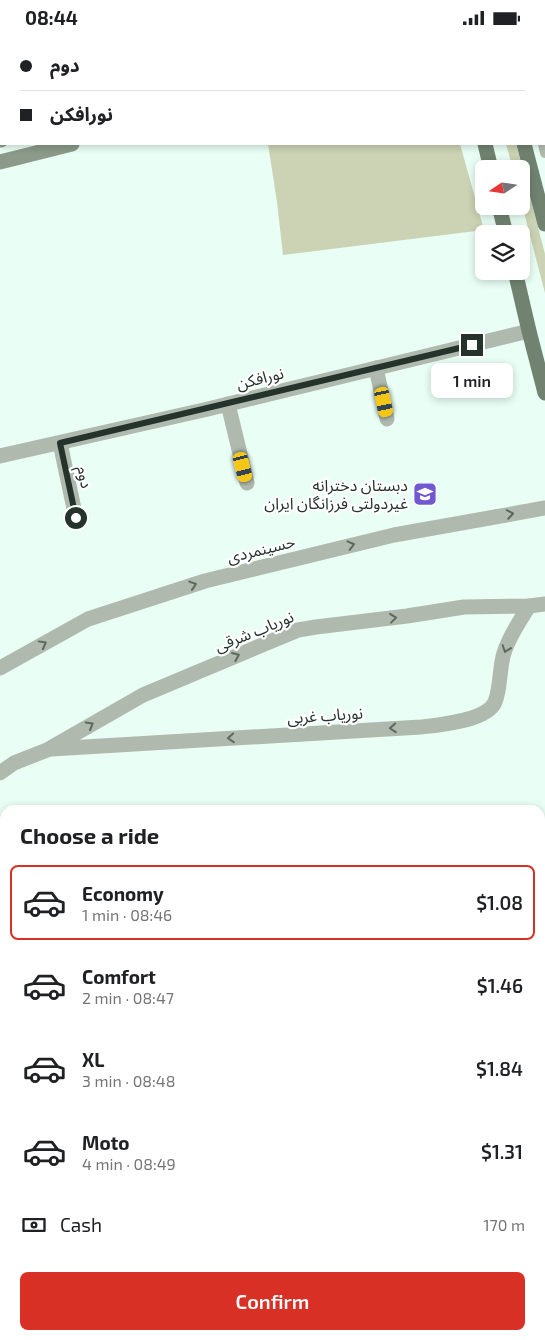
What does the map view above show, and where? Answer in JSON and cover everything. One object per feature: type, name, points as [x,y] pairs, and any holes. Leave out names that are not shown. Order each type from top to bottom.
[{"type":"main road","points":[[0,162],[68,145]]},
{"type":"main road","points":[[485,145],[489,160]]},
{"type":"main road","points":[[524,145],[545,224]]},
{"type":"main road","points":[[517,280],[528,331],[545,393]]},
{"type":"street","name":"نورافکن","points":[[0,456],[228,404],[528,331]]},
{"type":"street","points":[[376,368],[387,419]]},
{"type":"street","points":[[228,404],[247,483]]},
{"type":"street","name":"دوم","points":[[60,443],[76,518]]},
{"type":"street","name":"حسینمردی","points":[[0,668],[88,619],[205,581],[394,535],[545,508]]},
{"type":"street","name":"نوریاب شرقی","points":[[0,773],[14,763],[47,750],[143,695],[298,631],[464,607],[545,604]]},
{"type":"street","name":"نوریاب غربی","points":[[47,750],[421,727],[463,720],[490,710],[494,703],[503,654],[529,606]]},
{"type":"green space","points":[[268,145],[460,145],[475,198],[475,215],[480,215],[483,225],[475,225],[475,231],[283,255]]},
{"type":"green space","points":[[506,145],[516,145],[520,160],[510,160]]},
{"type":"green space","points":[[530,197],[545,254],[545,293],[530,236],[530,225],[527,225],[525,215],[530,215]]},
{"type":"place","name":"دبستان دخترانه غیردولتی فرزانگان ايران","points":[[425,494]]},
{"type":"route","points":[[76,518],[60,443],[472,345]]}]
